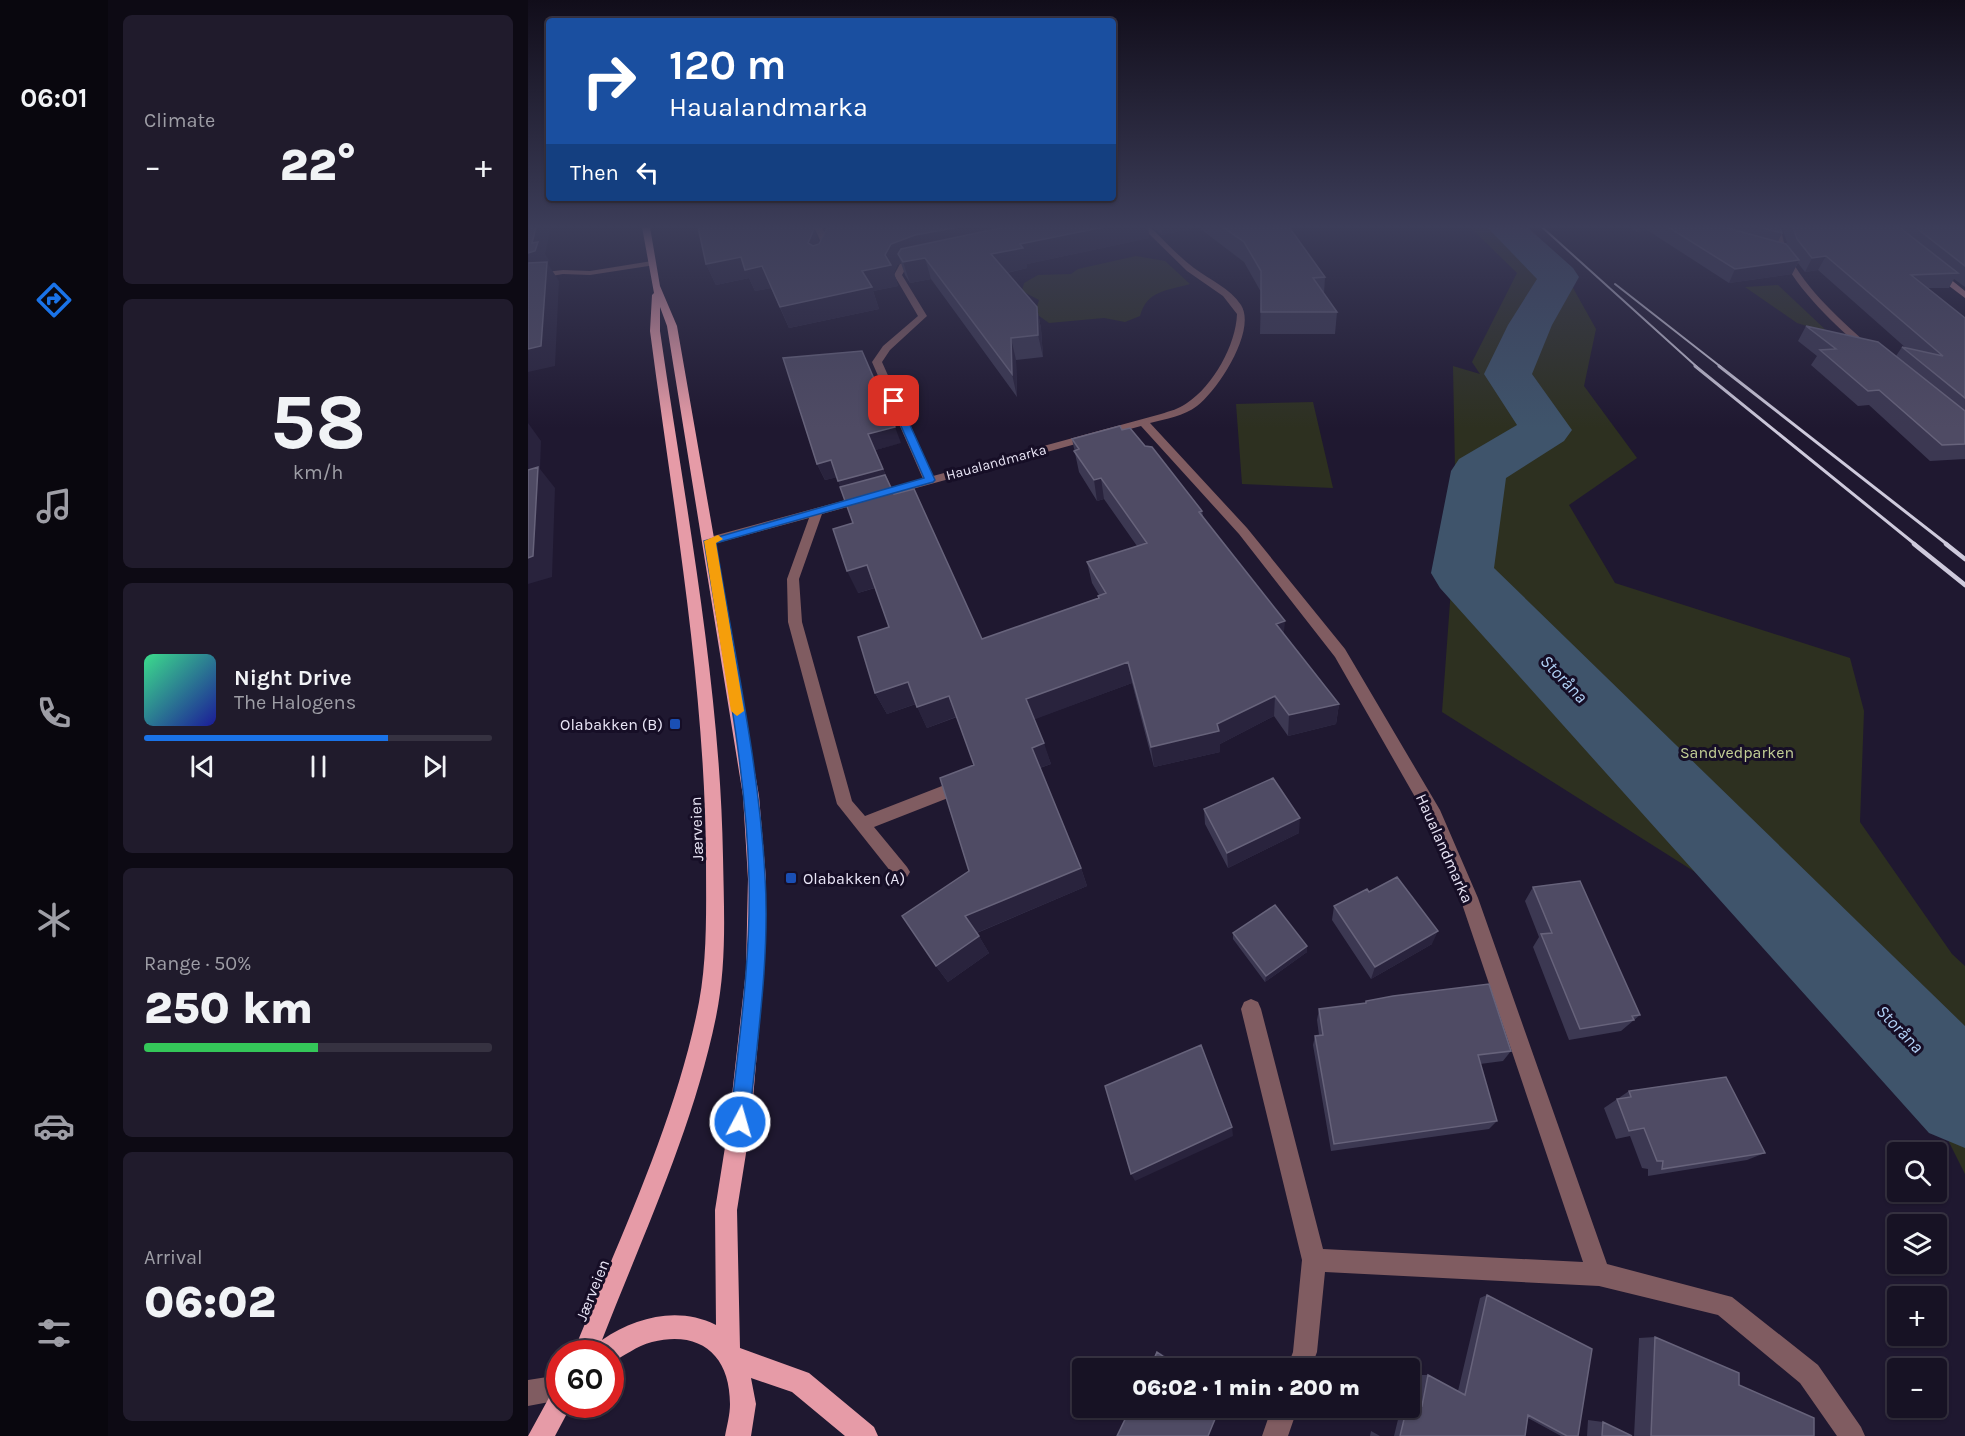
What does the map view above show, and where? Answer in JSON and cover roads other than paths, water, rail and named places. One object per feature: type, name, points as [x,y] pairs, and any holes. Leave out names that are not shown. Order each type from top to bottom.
[{"type":"main road","name":"Jærveien","points":[[590,1340],[677,1121],[706,1018],[716,956],[714,806],[701,665],[655,331],[656,294]]},
{"type":"main road","name":"Jærveien","points":[[659,294],[672,326],[710,541],[751,796],[757,879],[753,982],[740,1122],[726,1210],[730,1355],[743,1404],[738,1436]]},
{"type":"main road","points":[[624,1340],[662,1326],[700,1329],[730,1355],[800,1382],[865,1436]]},
{"type":"main road","points":[[541,1436],[551,1418]]},
{"type":"street","points":[[910,294],[923,316],[915,325],[893,339],[882,350],[876,362],[929,480]]},
{"type":"street","name":"Haualandmarka","points":[[710,541],[1178,411],[1198,401],[1224,366],[1238,333],[1241,315],[1232,300],[1224,294]]},
{"type":"street","points":[[1815,294],[1839,324],[1875,354]]},
{"type":"street","name":"Haualandmarka","points":[[1143,422],[1244,531],[1340,653],[1434,815],[1469,898],[1599,1274]]},
{"type":"street","points":[[817,512],[793,579],[795,622],[845,804],[901,872]]},
{"type":"street","points":[[863,824],[942,793]]},
{"type":"street","points":[[1251,1009],[1314,1260],[1303,1358]]},
{"type":"street","points":[[1314,1260],[1599,1274],[1724,1305],[1809,1374],[1852,1436]]},
{"type":"street","points":[[528,1392],[546,1389]]},
{"type":"street","points":[[1275,1436],[1281,1418]]},
{"type":"waterway","name":"Storåna","points":[[1549,294],[1530,325],[1508,374],[1546,430],[1479,471],[1462,573],[1965,1097]]},
{"type":"railway","points":[[1616,294],[1697,367]]},
{"type":"railway","points":[[1628,294],[1721,367]]},
{"type":"railway","points":[[1695,366],[1916,545]]},
{"type":"railway","points":[[1719,366],[1948,545]]},
{"type":"railway","points":[[1914,544],[1965,585]]},
{"type":"railway","points":[[1946,544],[1965,559]]},
{"type":"place","name":"Olabakken (B)","points":[[675,724]]},
{"type":"place","name":"Olabakken (A)","points":[[791,878]]},
{"type":"park label","name":"Sandvedparken","points":[[1737,752]]}]
